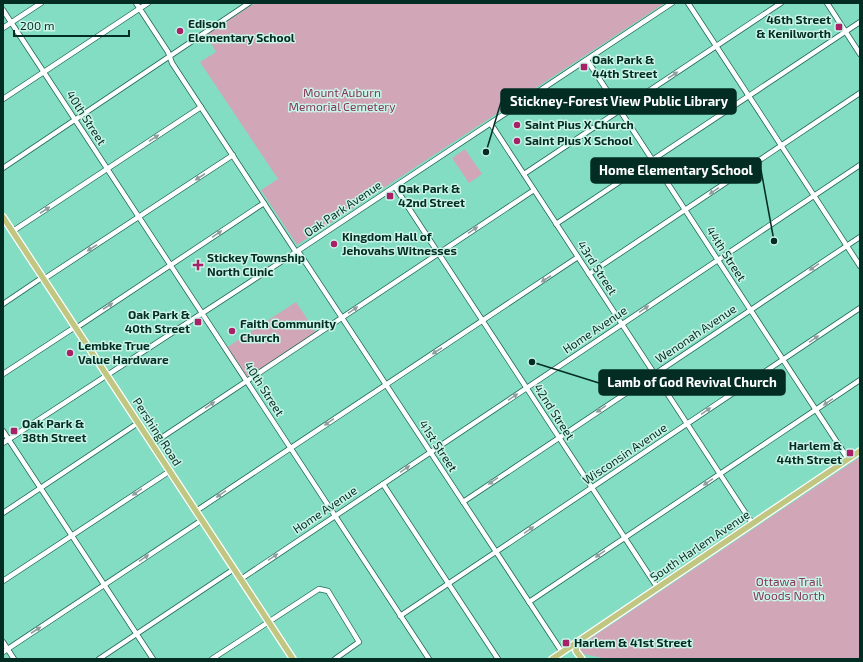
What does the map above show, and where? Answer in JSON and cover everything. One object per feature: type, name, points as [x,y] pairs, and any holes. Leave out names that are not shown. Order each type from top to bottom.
[{"type":"main road","name":"Pershing Road","points":[[3,217],[294,659]]},
{"type":"main road","name":"South Harlem Avenue","points":[[552,659],[860,451]]},
{"type":"main road","points":[[577,642],[576,651],[582,659]]},
{"type":"street","points":[[3,28],[41,3]]},
{"type":"street","name":"41st Street","points":[[136,3],[169,56],[172,64],[342,318],[562,652]]},
{"type":"street","points":[[3,99],[148,3]]},
{"type":"street","points":[[3,168],[249,3]]},
{"type":"street","name":"Oak Park Avenue","points":[[3,443],[297,252],[672,3]]},
{"type":"street","points":[[688,3],[860,266]]},
{"type":"street","points":[[524,174],[781,3]]},
{"type":"street","points":[[827,3],[860,54]]},
{"type":"street","name":"40th Street","points":[[3,10],[429,659]]},
{"type":"street","points":[[556,224],[860,22]]},
{"type":"street","name":"44th Street","points":[[587,60],[848,459]]},
{"type":"street","points":[[589,274],[860,93]]},
{"type":"street","points":[[13,231],[201,107]]},
{"type":"street","name":"43rd Street","points":[[491,124],[752,523]]},
{"type":"street","points":[[3,304],[233,156]]},
{"type":"street","name":"Home Avenue","points":[[241,579],[860,165]]},
{"type":"street","name":"42nd Street","points":[[394,187],[657,587]]},
{"type":"street","points":[[152,444],[534,190]]},
{"type":"street","points":[[3,374],[264,203]]},
{"type":"street","name":"Wenonah Avenue","points":[[463,502],[860,237]]},
{"type":"street","points":[[196,511],[578,258]]},
{"type":"street","name":"Wisconsin Avenue","points":[[400,616],[860,308]]},
{"type":"street","points":[[529,602],[860,380]]},
{"type":"street","points":[[3,513],[138,423]]},
{"type":"street","points":[[3,431],[153,659]]},
{"type":"street","points":[[3,581],[170,471]]},
{"type":"street","points":[[383,484],[498,659]]},
{"type":"street","points":[[5,650],[202,520]]},
{"type":"street","points":[[99,659],[234,569]]},
{"type":"street","points":[[212,659],[319,589],[324,589],[328,591],[359,642],[335,659]]},
{"type":"street","points":[[3,642],[5,650],[14,659]]},
{"type":"green space","name":"Mount Auburn Memorial Cemetery","points":[[255,3],[665,3],[297,245],[261,190],[278,179],[200,62],[216,52],[206,35]]},
{"type":"green space","points":[[465,149],[482,174],[469,183],[452,158]]},
{"type":"green space","points":[[296,302],[317,334],[247,379],[226,348]]},
{"type":"green space","name":"Ottawa Trail Woods North","points":[[860,457],[860,659],[608,659],[583,654],[579,651],[581,645]]},
{"type":"place","name":"46th Street & Kenilworth","points":[[839,27]]},
{"type":"place","name":"Edison Elementary School","points":[[180,31]]},
{"type":"place","name":"Oak Park & 44th Street","points":[[584,67]]},
{"type":"place","name":"Saint Pius X Church","points":[[517,125]]},
{"type":"place","name":"Saint Pius X School","points":[[517,141]]},
{"type":"place","name":"Stickney-Forest View Public Library","points":[[486,152]]},
{"type":"place","name":"Oak Park & 42nd Street","points":[[390,196]]},
{"type":"place","name":"Home Elementary School","points":[[774,241]]},
{"type":"place","name":"Kingdom Hall of Jehovahs Witnesses","points":[[334,244]]},
{"type":"place","name":"Stickey Township North Clinic","points":[[198,265]]},
{"type":"place","name":"Oak Park & 40th Street","points":[[198,322]]},
{"type":"place","name":"Faith Community Church","points":[[232,331]]},
{"type":"place","name":"Lembke True Value Hardware","points":[[70,353]]},
{"type":"place","name":"Lamb of God Revival Church","points":[[532,362]]},
{"type":"place","name":"Oak Park & 38th Street","points":[[14,431]]},
{"type":"place","name":"Harlem & 44th Street","points":[[850,453]]},
{"type":"place","name":"Harlem & 41st Street","points":[[566,643]]}]
